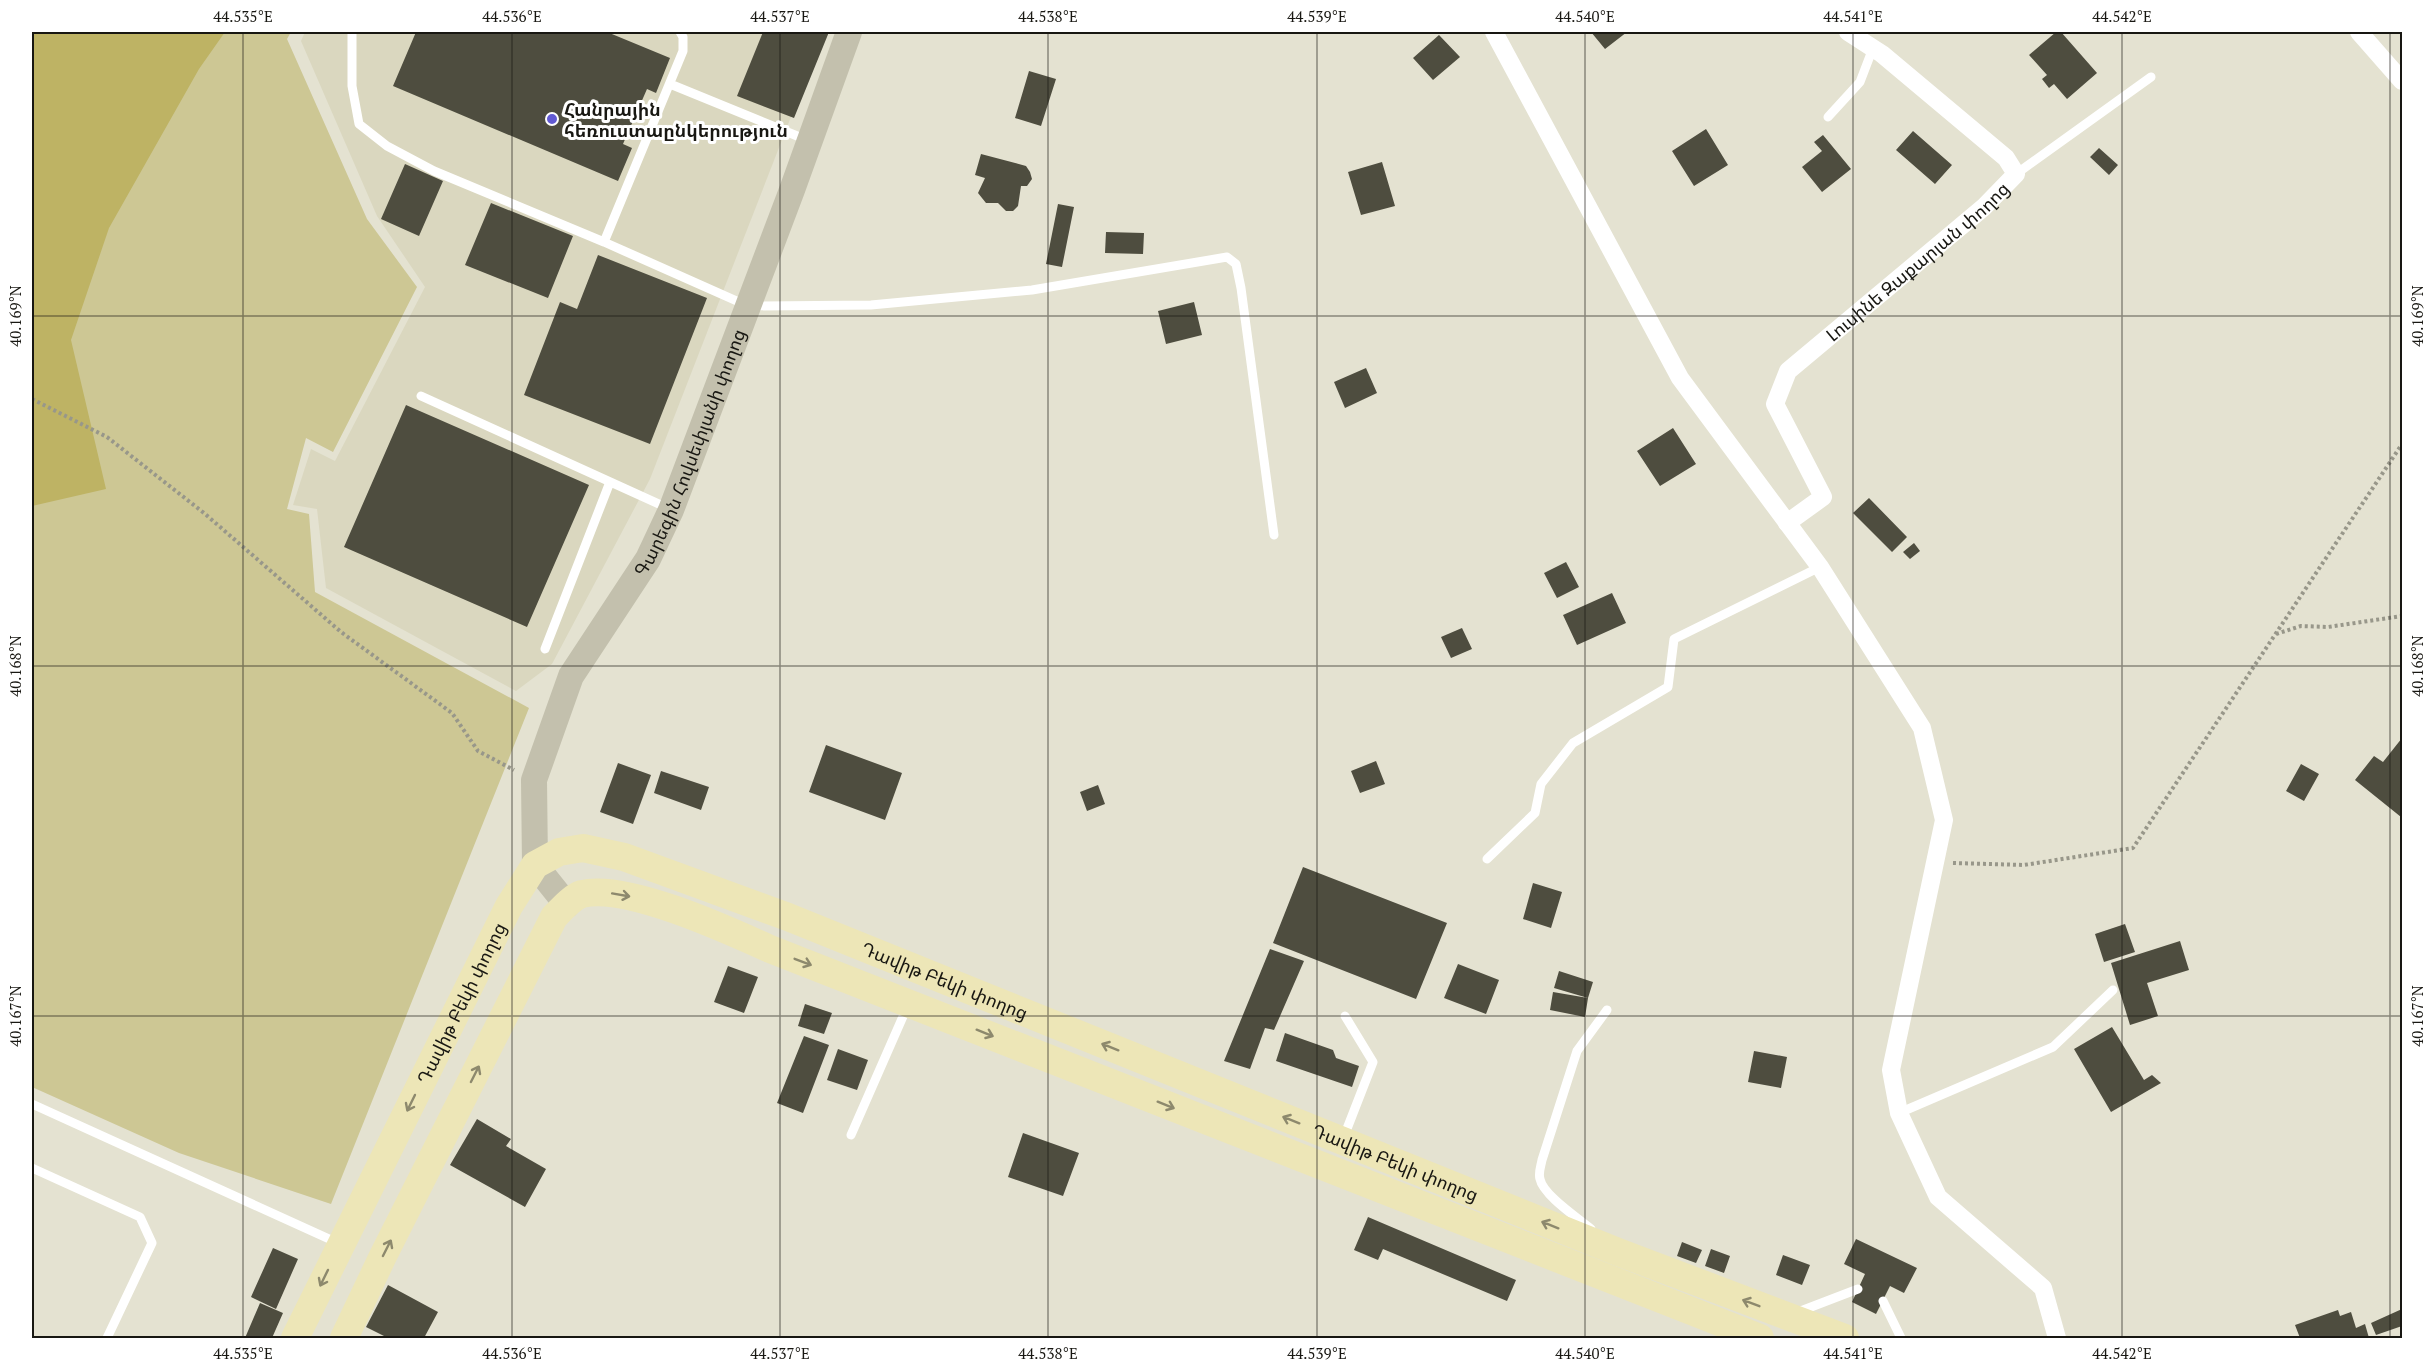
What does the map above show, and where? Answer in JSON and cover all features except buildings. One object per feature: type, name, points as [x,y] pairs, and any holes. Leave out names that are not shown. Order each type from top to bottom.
[{"type":"main road","name":"Գարեգին Հովսեփյանի փողոց","points":[[535,866],[534,780],[571,676],[648,559],[671,510],[849,32]]},
{"type":"main road","name":"Դավիթ Բեկի փողոց","points":[[295,1338],[509,906],[535,866],[559,852],[583,848],[624,857],[788,917],[1618,1252],[1845,1338]]},
{"type":"main road","points":[[535,866],[567,905]]},
{"type":"main road","name":"Դավիթ Բեկի փողոց","points":[[344,1338],[554,917],[579,894],[599,892],[631,897],[707,921],[770,950],[1760,1338]]},
{"type":"main road","points":[[1330,1171],[1342,1141]]},
{"type":"street","points":[[1494,32],[1680,378],[1820,567],[1922,728],[1944,820],[1890,1071],[1899,1113],[1938,1197],[2043,1288],[2057,1338]]},
{"type":"street","name":"Լուսինե Զաքարյան փողոց","points":[[1787,523],[1823,497],[1775,404],[1788,371],[1984,207],[2016,174],[2006,159],[1873,48],[1848,32]]},
{"type":"street","points":[[2359,32],[2403,81]]},
{"type":"lane","points":[[352,32],[352,86],[359,124],[387,146],[434,171],[604,242],[748,306],[871,305],[1032,290],[1227,257],[1236,264],[1239,280],[1274,535]]},
{"type":"lane","points":[[604,242],[683,51],[683,37],[680,32]]},
{"type":"lane","points":[[1828,117],[1860,82],[1873,48]]},
{"type":"lane","points":[[2016,174],[2151,77]]},
{"type":"lane","points":[[670,84],[810,141]]},
{"type":"lane","points":[[422,396],[671,510]]},
{"type":"lane","points":[[545,649],[610,482]]},
{"type":"lane","points":[[1487,859],[1535,813],[1541,784],[1573,743],[1668,687],[1674,639],[1820,567]]},
{"type":"lane","points":[[1899,1113],[2053,1047],[2113,990]]},
{"type":"lane","points":[[851,1135],[909,1003]]},
{"type":"lane","points":[[1607,1010],[1577,1051],[1539,1176],[1542,1186],[1551,1195],[1618,1252]]},
{"type":"lane","points":[[1342,1141],[1373,1062],[1346,1016]]},
{"type":"lane","points":[[32,1104],[341,1244]]},
{"type":"lane","points":[[32,1168],[140,1217],[152,1243],[107,1338]]},
{"type":"lane","points":[[1786,1317],[1858,1289]]},
{"type":"lane","points":[[1883,1301],[1901,1338]]},
{"type":"path","points":[[32,399],[107,437],[204,513],[341,632],[452,713],[478,751],[534,780]]},
{"type":"path","points":[[1935,863],[2024,865],[2133,848],[2403,444]]},
{"type":"path","points":[[2275,635],[2301,626],[2328,627],[2403,616]]},
{"type":"shaded area","points":[[32,32],[291,32],[287,39],[367,219],[417,287],[333,452],[306,438],[287,509],[309,514],[315,592],[529,708],[331,1204],[179,1153],[32,1087]]},
{"type":"shaded area","points":[[32,32],[225,32],[199,69],[109,228],[71,340],[106,489],[32,506]]},
{"type":"shaded area","points":[[305,32],[824,32],[650,479],[552,664],[516,691],[326,588],[317,509],[293,505],[311,449],[335,461],[425,287],[377,216],[301,41]]},
{"type":"place","name":"Հանրային հեռուստաընկերություն","points":[[552,119]]}]
